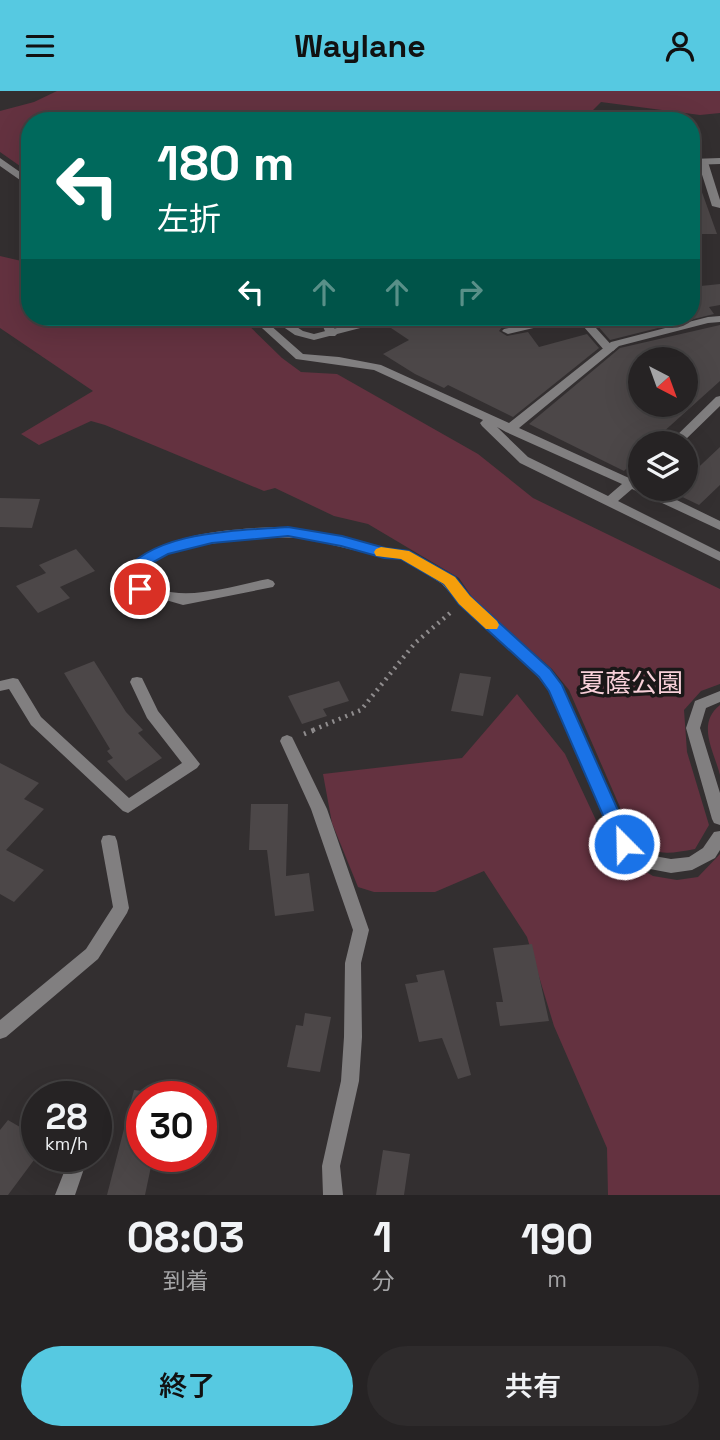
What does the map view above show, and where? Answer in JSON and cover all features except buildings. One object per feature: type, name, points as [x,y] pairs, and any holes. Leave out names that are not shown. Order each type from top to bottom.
[{"type":"street","points":[[0,161],[21,177]]},
{"type":"street","points":[[717,206],[703,162],[720,161]]},
{"type":"street","points":[[700,322],[720,319]]},
{"type":"street","points":[[264,326],[300,357],[377,367],[628,480]]},
{"type":"street","points":[[288,326],[299,333],[314,337],[359,326]]},
{"type":"street","points":[[328,326],[331,334]]},
{"type":"street","points":[[508,331],[530,326]]},
{"type":"street","points":[[588,326],[609,349]]},
{"type":"street","points":[[510,429],[615,344],[685,326]]},
{"type":"street","points":[[688,431],[720,400]]},
{"type":"street","points":[[479,415],[524,460],[720,557]]},
{"type":"street","points":[[609,502],[628,490]]},
{"type":"street","points":[[671,501],[720,526]]},
{"type":"street","points":[[268,584],[183,600],[140,589],[127,577],[140,562],[163,550],[236,535],[288,531],[330,538],[384,553],[404,554],[450,580],[464,600],[545,673],[556,689],[624,844],[650,862],[671,866],[692,863],[709,853],[720,837]]},
{"type":"street","points":[[0,686],[13,683],[36,721],[128,807],[192,764],[152,714],[137,682]]},
{"type":"street","points":[[720,696],[700,705],[693,728],[720,819]]},
{"type":"street","points":[[287,741],[319,809],[360,930],[353,963],[350,1081],[331,1165],[333,1195]]},
{"type":"street","points":[[0,1031],[92,954],[121,908],[109,841]]},
{"type":"street","points":[[65,1195],[73,1172]]},
{"type":"path","points":[[287,741],[361,710],[415,643],[464,600]]},
{"type":"green space","points":[[57,91],[720,91],[720,113],[700,115],[700,112],[677,112],[601,102],[591,112],[21,112],[21,167],[0,152],[0,111],[34,102]]},
{"type":"green space","points":[[0,256],[21,261],[21,326],[249,326],[282,358],[301,372],[337,374],[478,454],[533,498],[720,589],[720,684],[701,691],[684,710],[687,752],[709,825],[695,849],[655,851],[633,837],[569,690],[552,669],[476,603],[459,578],[368,524],[334,516],[275,488],[264,491],[105,425],[91,421],[39,445],[21,434],[93,391],[0,328]]},
{"type":"green space","points":[[517,694],[565,754],[602,833],[615,853],[653,876],[677,880],[698,877],[720,854],[720,1195],[608,1195],[607,1148],[554,1026],[527,937],[484,871],[435,892],[374,892],[358,887],[332,823],[323,774],[462,758]]},
{"type":"green space","name":"夏蔭公園","points":[[720,705],[720,775],[708,729],[713,712]]},
{"type":"slow traffic","points":[[381,552],[404,554],[450,580],[464,600],[491,625]]},
{"type":"route","points":[[140,589],[127,577],[140,562],[163,550],[212,538],[288,531],[317,535],[384,553],[404,554],[450,580],[464,600],[545,673],[556,689],[624,844]]}]
